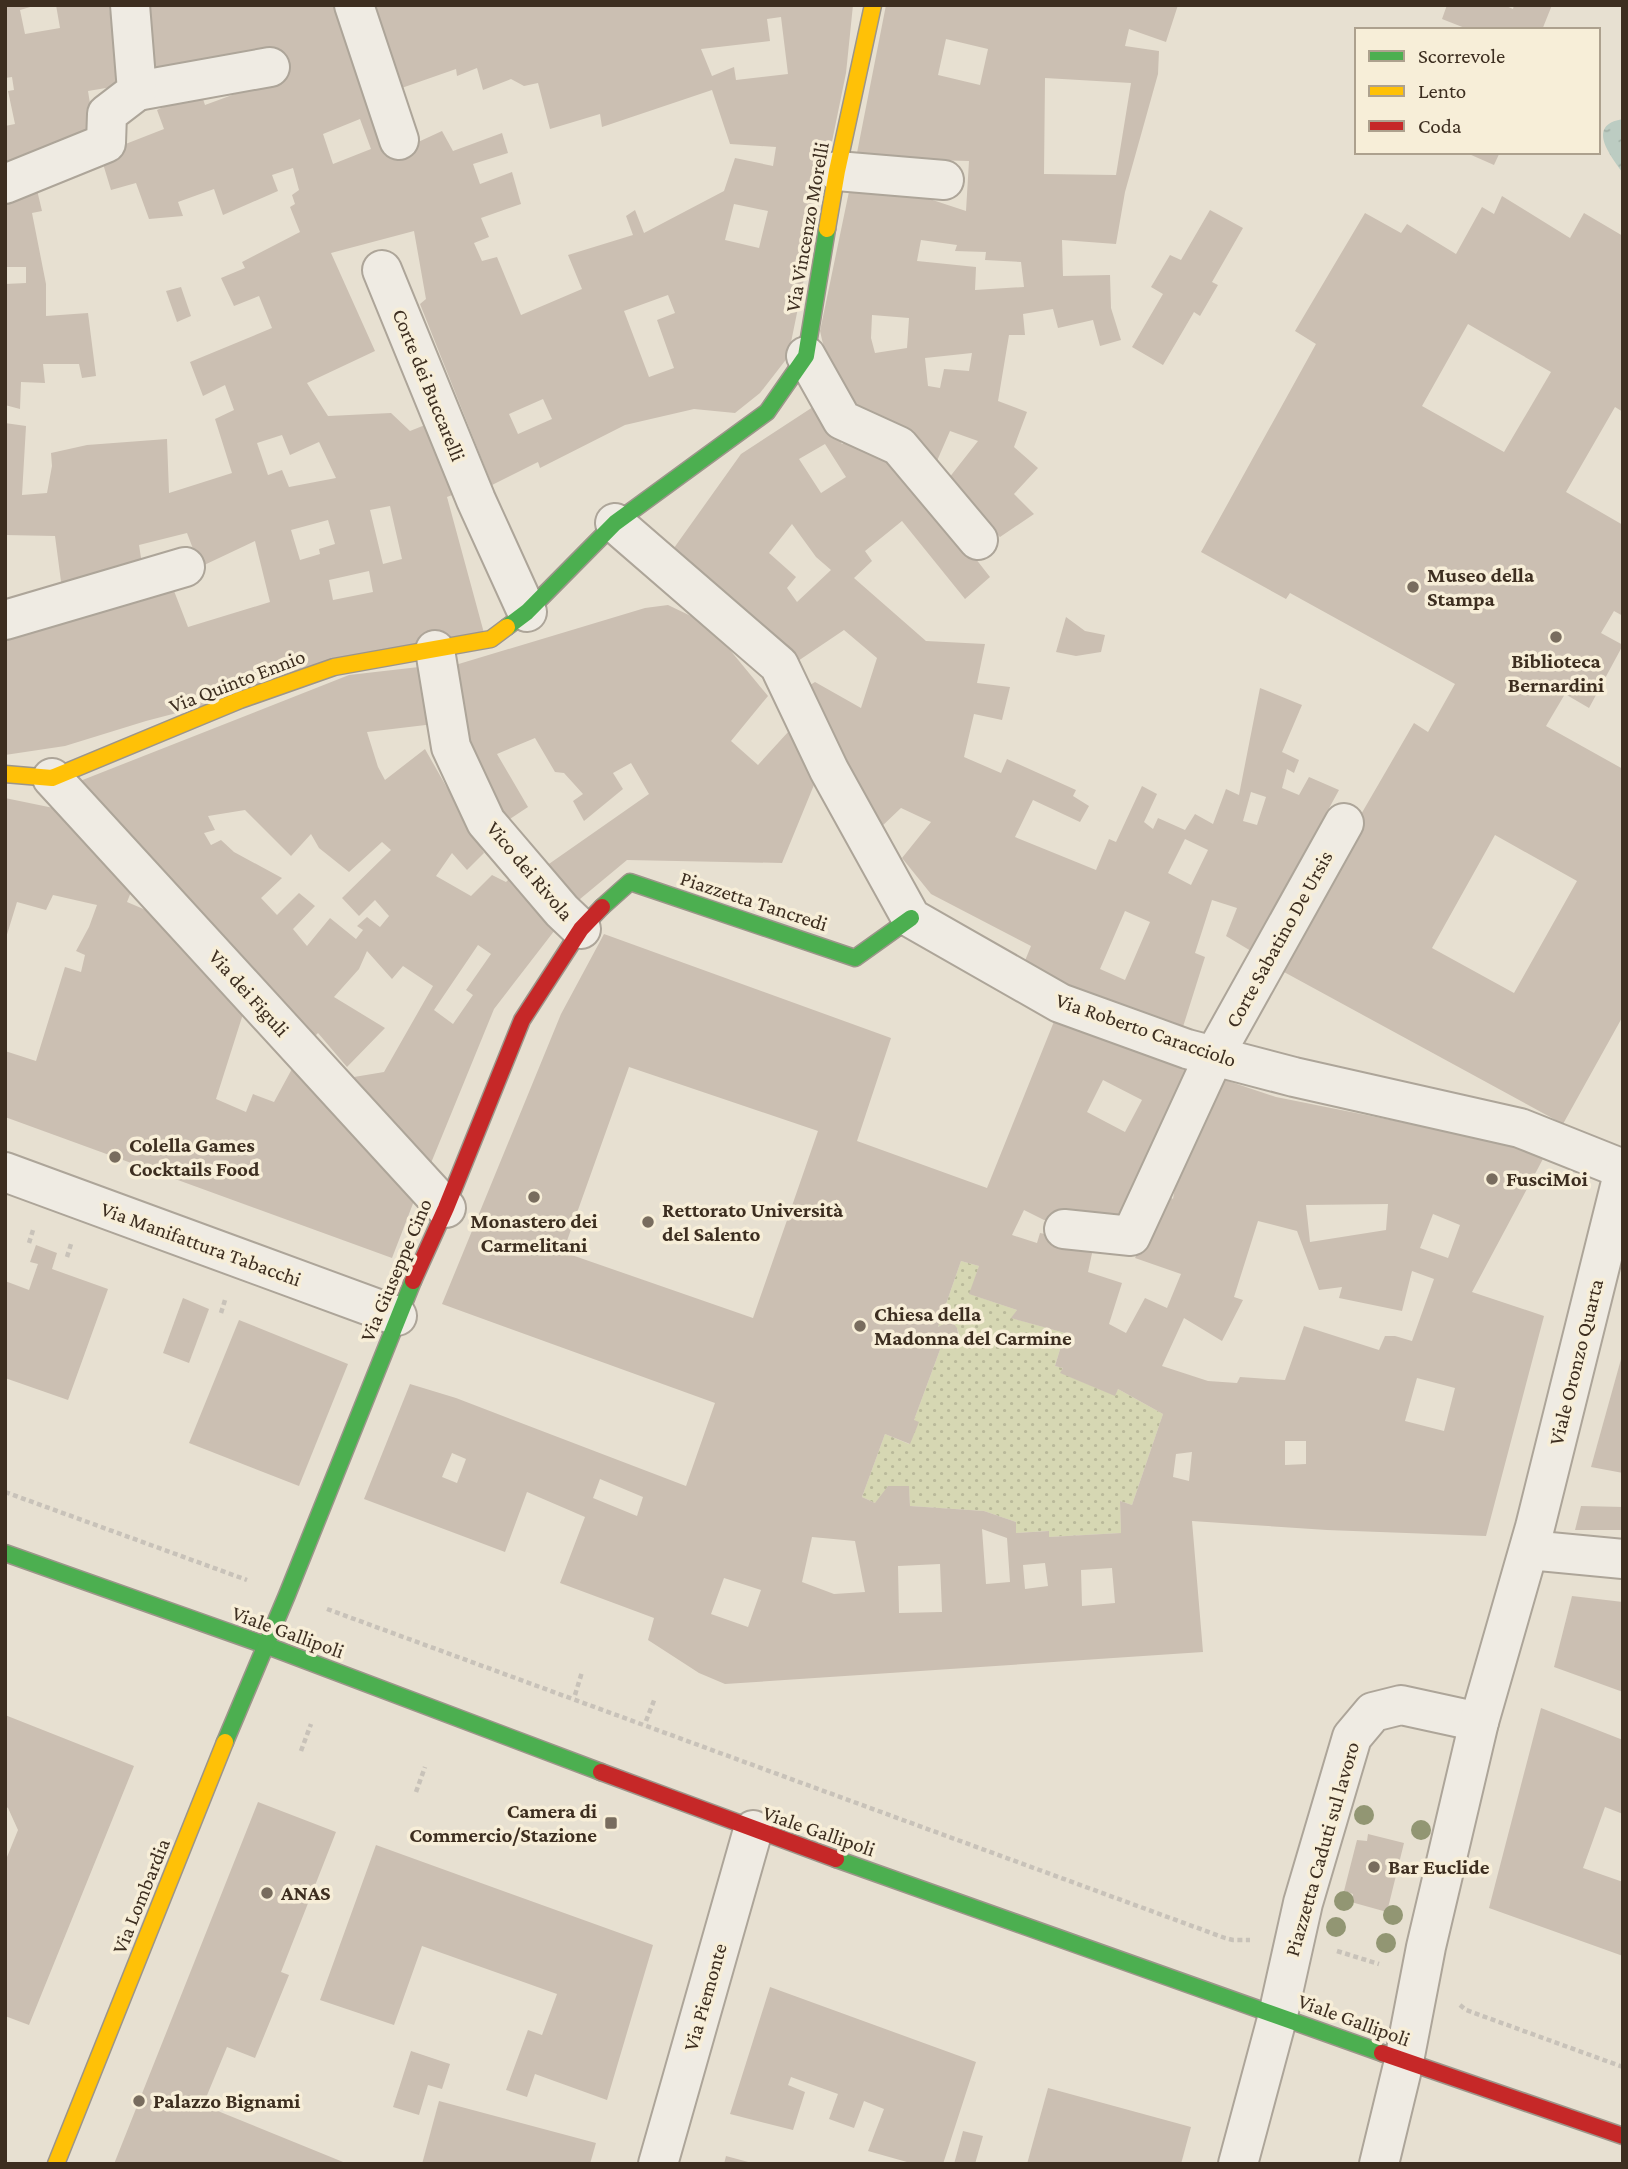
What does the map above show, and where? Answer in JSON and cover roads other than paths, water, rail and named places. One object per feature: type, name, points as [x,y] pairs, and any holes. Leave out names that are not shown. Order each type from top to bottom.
[{"type":"street","points":[[130,5],[137,91]]},
{"type":"street","points":[[354,5],[399,140]]},
{"type":"street","name":"Via Vincenzo Morelli","points":[[491,639],[527,612],[615,523],[767,412],[806,356],[836,171],[873,5]]},
{"type":"street","points":[[5,184],[106,143],[107,114],[137,91],[270,67]]},
{"type":"street","points":[[836,171],[944,180]]},
{"type":"street","name":"Corte dei Buccarelli","points":[[382,270],[476,500],[527,612]]},
{"type":"street","points":[[806,356],[842,420],[899,446],[978,540]]},
{"type":"street","points":[[615,523],[779,665],[829,770],[911,918]]},
{"type":"street","points":[[5,620],[185,567]]},
{"type":"street","name":"Via Quinto Ennio","points":[[5,774],[52,778],[240,700],[334,667],[491,639]]},
{"type":"street","name":"Vico dei Rivola","points":[[435,650],[451,747],[486,822],[562,911],[584,926]]},
{"type":"street","name":"Via dei Figuli","points":[[52,778],[446,1208]]},
{"type":"street","name":"Corte Sabatino De Ursis","points":[[1064,1229],[1131,1236],[1214,1056],[1344,823]]},
{"type":"street","name":"Piazzetta Tancredi","points":[[584,926],[630,882],[855,958],[911,918]]},
{"type":"street","name":"Via Roberto Caracciolo","points":[[911,918],[1060,1003],[1187,1049],[1294,1077],[1520,1128],[1623,1172]]},
{"type":"street","name":"Via Giuseppe Cino","points":[[265,1645],[397,1316],[446,1208],[522,1020],[584,926]]},
{"type":"street","name":"Via Manifattura Tabacchi","points":[[5,1172],[397,1316]]},
{"type":"street","name":"Viale Oronzo Quarta","points":[[1529,1550],[1623,1172]]},
{"type":"street","points":[[1378,2164],[1404,2061],[1420,1976],[1479,1722],[1529,1550],[1623,1559]]},
{"type":"street","name":"Viale Gallipoli","points":[[5,1553],[265,1645],[753,1830],[1623,2136]]},
{"type":"street","name":"Via Lombardia","points":[[56,2164],[265,1645]]},
{"type":"street","name":"Piazzetta Caduti sul lavoro","points":[[1278,2015],[1294,1938],[1352,1737],[1373,1713],[1401,1705],[1479,1722]]},
{"type":"street","name":"Via Piemonte","points":[[658,2164],[753,1830]]},
{"type":"street","points":[[1238,2164],[1278,2015]]},
{"type":"water","points":[[1623,119],[1623,173],[1608,150],[1603,134],[1612,122]]},
{"type":"place","name":"Museo della Stampa","points":[[1413,587]]},
{"type":"place","name":"Biblioteca Bernardini","points":[[1556,637]]},
{"type":"place","name":"Colella Games Cocktails Food","points":[[115,1157]]},
{"type":"place","name":"FusciMoi","points":[[1492,1179]]},
{"type":"place","name":"Monastero dei Carmelitani","points":[[534,1197]]},
{"type":"place","name":"Rettorato Università del Salento","points":[[648,1222]]},
{"type":"place","name":"Chiesa della Madonna del Carmine","points":[[860,1326]]},
{"type":"place","name":"Camera di Commercio/Stazione","points":[[611,1823]]},
{"type":"place","name":"Bar Euclide","points":[[1374,1867]]},
{"type":"place","name":"ANAS","points":[[267,1893]]},
{"type":"place","name":"Palazzo Bignami","points":[[139,2101]]}]
